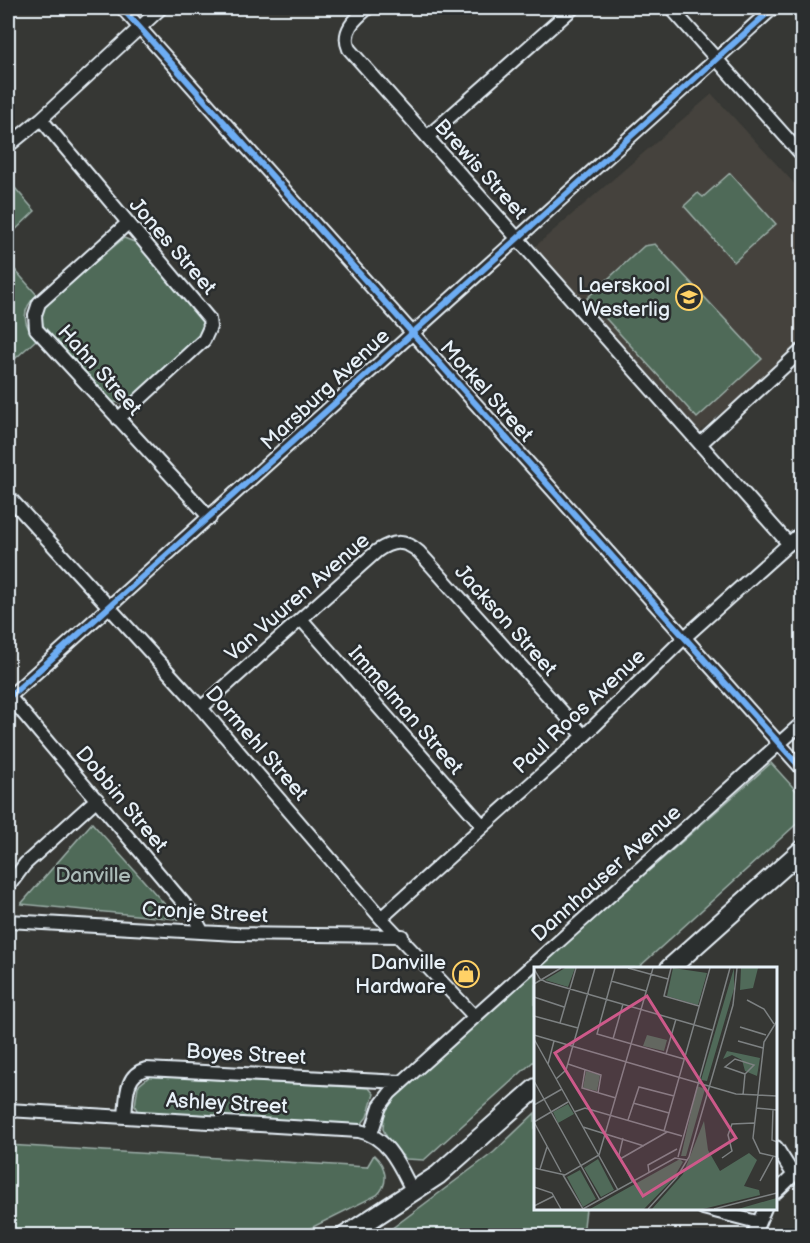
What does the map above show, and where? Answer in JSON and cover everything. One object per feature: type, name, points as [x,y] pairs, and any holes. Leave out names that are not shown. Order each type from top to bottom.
[{"type":"main road","points":[[672,967],[802,850]]},
{"type":"main road","points":[[345,1236],[438,1175],[534,1090]]},
{"type":"street","name":"Morkel Street","points":[[122,8],[802,769]]},
{"type":"street","points":[[8,146],[161,8]]},
{"type":"street","name":"Brewis Street","points":[[368,8],[356,19],[348,31],[346,42],[349,49],[789,544]]},
{"type":"street","points":[[427,137],[573,8]]},
{"type":"street","points":[[670,8],[802,155]]},
{"type":"street","name":"Marsburg Avenue","points":[[8,697],[210,518],[412,331],[518,239],[773,8]]},
{"type":"street","name":"Jones Street","points":[[40,119],[204,312],[210,327],[204,340],[118,419]]},
{"type":"street","name":"Hahn Street","points":[[128,223],[39,303],[34,315],[36,329],[210,518]]},
{"type":"street","points":[[700,444],[802,350]]},
{"type":"street","name":"Dormehl Street","points":[[8,496],[201,708],[381,918],[402,936],[475,1017]]},
{"type":"street","name":"Paul Roos Avenue","points":[[381,918],[584,736],[685,637],[802,532]]},
{"type":"street","name":"Van Vuuren Avenue","points":[[201,708],[377,551],[393,542]]},
{"type":"street","name":"Jackson Street","points":[[393,542],[407,543],[419,552],[584,736]]},
{"type":"street","name":"Immelman Street","points":[[301,619],[483,826]]},
{"type":"street","name":"Dobbin Street","points":[[8,697],[192,913],[202,931]]},
{"type":"street","name":"Dannhauser Avenue","points":[[371,1134],[380,1106],[402,1082],[802,723]]},
{"type":"street","points":[[8,886],[25,864],[97,799]]},
{"type":"street","name":"Cronje Street","points":[[8,921],[202,931],[402,936]]},
{"type":"street","name":"Boyes Street","points":[[125,1117],[129,1082],[139,1071],[146,1069],[402,1082]]},
{"type":"street","name":"Ashley Street","points":[[8,1110],[345,1129],[371,1134]]},
{"type":"street","points":[[371,1134],[392,1154],[413,1192]]},
{"type":"street","points":[[777,1148],[798,1170],[777,1191]]},
{"type":"street","points":[[707,1210],[757,1222]]},
{"type":"street","points":[[753,1236],[757,1222],[764,1210]]},
{"type":"shaded area","name":"Laerskool Westerlig","points":[[712,94],[802,192],[802,344],[699,432],[532,249]]},
{"type":"green space","points":[[730,173],[776,224],[734,262],[684,206],[698,193],[703,197]]},
{"type":"green space","points":[[8,180],[35,211],[8,237]]},
{"type":"green space","points":[[124,238],[137,243],[200,314],[203,325],[198,337],[130,399],[120,403],[110,401],[44,328],[40,314],[49,301]]},
{"type":"green space","points":[[655,244],[762,359],[697,418],[587,298],[644,246]]},
{"type":"green space","points":[[8,262],[37,295],[28,306],[25,317],[28,328],[36,340],[8,365]]},
{"type":"green space","points":[[771,763],[802,797],[802,819],[639,967],[540,967]]},
{"type":"green space","name":"Danville","points":[[92,823],[178,919],[21,904]]},
{"type":"green space","points":[[534,973],[534,1061],[424,1160],[406,1159],[390,1144],[383,1129],[384,1116],[393,1098]]},
{"type":"green space","points":[[150,1076],[369,1088],[374,1094],[367,1117],[360,1126],[138,1112],[135,1106],[138,1086]]},
{"type":"green space","points":[[534,1114],[534,1210],[586,1210],[583,1235],[383,1235],[494,1152]]},
{"type":"green space","points":[[8,1145],[367,1167],[374,1155],[384,1169],[385,1180],[377,1195],[297,1235],[8,1235]]},
{"type":"cycle path","points":[[122,8],[802,769]]},
{"type":"cycle path","points":[[8,698],[773,8]]},
{"type":"place","name":"Laerskool Westerlig","points":[[689,297]]},
{"type":"place","name":"Danville Hardware","points":[[466,974]]}]
